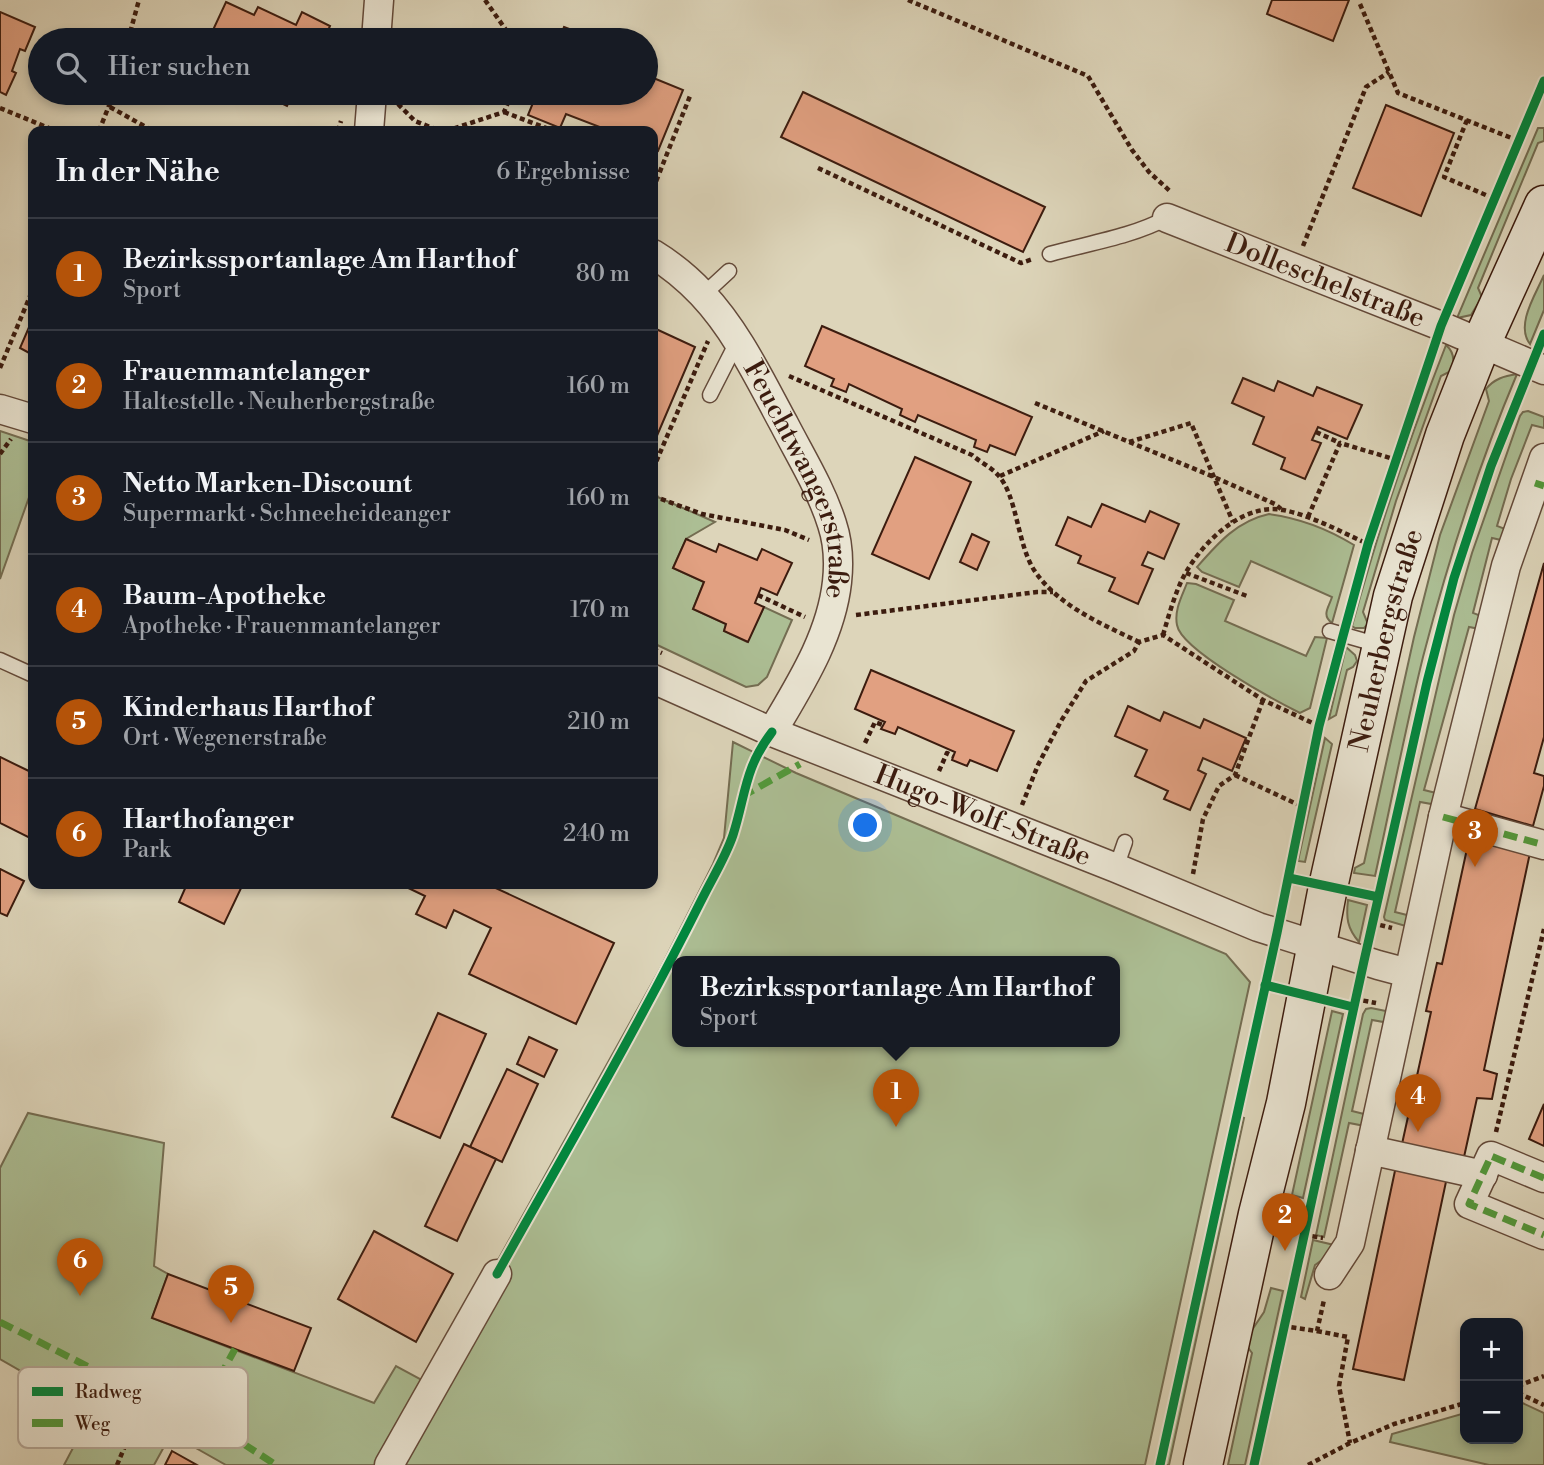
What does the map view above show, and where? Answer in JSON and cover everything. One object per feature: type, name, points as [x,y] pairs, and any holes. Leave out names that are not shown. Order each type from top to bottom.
[{"type":"main road","name":"Neuherbergstraße","points":[[1203,1465],[1258,1214],[1286,1103],[1380,645],[1410,536],[1445,435],[1481,344],[1544,205]]},
{"type":"street","points":[[377,28],[379,0]]},
{"type":"street","points":[[370,126],[371,105]]},
{"type":"street","name":"Dolleschelstraße","points":[[1167,218],[1481,344]]},
{"type":"street","name":"Feuchtwangerstraße","points":[[658,257],[703,295],[732,352],[816,485],[833,527],[837,581],[811,619],[792,698],[772,732]]},
{"type":"street","points":[[1481,344],[1544,370]]},
{"type":"street","points":[[0,409],[28,417]]},
{"type":"street","points":[[1329,1275],[1350,1243],[1443,817],[1506,566],[1541,476]]},
{"type":"street","name":"Hugo-Wolf-Straße","points":[[658,666],[772,732],[1121,855],[1258,927],[1317,945]]},
{"type":"street","points":[[1443,817],[1544,845]]},
{"type":"street","points":[[1317,945],[1408,973]]},
{"type":"street","points":[[1370,1150],[1487,1166],[1544,1178]]},
{"type":"street","points":[[1487,1166],[1469,1204],[1544,1235]]},
{"type":"street","points":[[389,1465],[497,1274]]},
{"type":"lane","points":[[1050,254],[1111,237],[1127,236],[1167,218]]},
{"type":"lane","points":[[703,295],[729,271]]},
{"type":"lane","points":[[710,396],[732,352]]},
{"type":"lane","points":[[1330,631],[1380,645]]},
{"type":"lane","points":[[0,660],[28,673]]},
{"type":"path","points":[[131,28],[139,0]]},
{"type":"path","points":[[485,0],[505,28]]},
{"type":"path","points":[[908,0],[1088,76],[1132,150],[1149,172],[1178,198],[1167,218]]},
{"type":"path","points":[[1360,4],[1398,93],[1518,141]]},
{"type":"path","points":[[1294,269],[1366,87],[1389,72]]},
{"type":"path","points":[[659,174],[690,96]]},
{"type":"path","points":[[399,105],[415,121],[427,126]]},
{"type":"path","points":[[504,112],[507,105]]},
{"type":"path","points":[[102,126],[110,107],[144,126]]},
{"type":"path","points":[[0,108],[45,126]]},
{"type":"path","points":[[461,126],[504,112],[541,126]]},
{"type":"path","points":[[1467,120],[1444,177],[1495,199]]},
{"type":"path","points":[[818,168],[1021,263],[1050,254]]},
{"type":"path","points":[[0,368],[28,301]]},
{"type":"path","points":[[658,457],[709,338],[713,336],[732,352]]},
{"type":"path","points":[[791,387],[786,375],[972,456],[1000,476],[1010,498],[1022,546],[1035,570],[1054,592],[1089,618],[1139,642],[1163,635],[1263,700],[1320,726]]},
{"type":"path","points":[[1035,403],[1214,477],[1281,509]]},
{"type":"path","points":[[1129,442],[1191,423],[1233,522]]},
{"type":"path","points":[[1000,476],[1104,431]]},
{"type":"path","points":[[1316,432],[1340,443],[1397,460]]},
{"type":"path","points":[[1308,517],[1340,443]]},
{"type":"path","points":[[658,497],[702,514],[785,530],[811,541]]},
{"type":"path","points":[[1163,635],[1186,573],[1215,537],[1233,522],[1256,511],[1281,509],[1308,517],[1368,544]]},
{"type":"path","points":[[809,531],[813,551]]},
{"type":"path","points":[[1186,573],[1247,596]]},
{"type":"path","points":[[854,603],[851,616],[1054,592]]},
{"type":"path","points":[[758,595],[811,619]]},
{"type":"path","points":[[1024,801],[1055,732],[1087,681],[1135,651],[1139,642]]},
{"type":"path","points":[[1194,871],[1203,820],[1219,786],[1235,775],[1263,700]]},
{"type":"path","points":[[868,737],[875,722],[883,725]]},
{"type":"path","points":[[853,739],[877,749]]},
{"type":"path","points":[[941,767],[947,753],[953,756]]},
{"type":"path","points":[[1235,775],[1303,807]]},
{"type":"path","points":[[1180,873],[1192,878]]},
{"type":"path","points":[[1487,1166],[1544,929]]},
{"type":"path","points":[[1317,1331],[1329,1275]]},
{"type":"path","points":[[1283,1326],[1348,1337],[1339,1386],[1350,1443]]},
{"type":"path","points":[[1523,1384],[1543,1377]]},
{"type":"path","points":[[1523,1395],[1544,1405]]},
{"type":"path","points":[[1308,1465],[1394,1424],[1460,1404]]},
{"type":"path","points":[[117,1465],[124,1448]]},
{"type":"green space","points":[[1538,128],[1544,128],[1544,141],[1538,143],[1478,288],[1482,297],[1471,315],[1457,318]]},
{"type":"green space","points":[[1544,275],[1544,310],[1530,344],[1526,336],[1526,319]]},
{"type":"green space","points":[[1446,345],[1452,354],[1451,371],[1441,376],[1396,501],[1363,612],[1368,624],[1364,628],[1355,628],[1352,626],[1384,519]]},
{"type":"green space","points":[[1517,374],[1477,479],[1443,585],[1416,684],[1375,876],[1354,873],[1355,868],[1364,863],[1414,637],[1440,535],[1489,401],[1486,389],[1500,378]]},
{"type":"green space","points":[[1528,411],[1544,417],[1544,428],[1532,425],[1511,479],[1497,526],[1513,532],[1510,542],[1492,538],[1473,613],[1489,619],[1485,630],[1469,627],[1424,790],[1440,794],[1437,805],[1420,802],[1395,912],[1411,916],[1409,927],[1385,920],[1384,917],[1454,615],[1472,553],[1520,416]]},
{"type":"green space","points":[[0,431],[28,440],[28,500],[0,579]]},
{"type":"green space","points":[[658,497],[715,522],[686,539],[673,568],[704,582],[693,609],[726,624],[724,631],[747,642],[764,607],[792,620],[767,677],[758,685],[746,687],[658,645]]},
{"type":"green space","points":[[1269,514],[1313,525],[1354,545],[1332,623],[1326,614],[1332,597],[1251,561],[1239,587],[1202,572],[1197,567],[1238,528]]},
{"type":"green space","points":[[1187,583],[1196,584],[1234,600],[1225,621],[1306,656],[1315,637],[1327,638],[1310,708],[1300,713],[1271,698],[1211,661],[1182,635],[1177,625],[1177,614]]},
{"type":"green space","points":[[1346,647],[1355,655],[1357,661],[1347,670],[1336,715],[1329,719]]},
{"type":"green space","points":[[1325,738],[1332,744],[1305,862],[1298,861]]},
{"type":"green space","points":[[733,742],[796,773],[1226,954],[1250,982],[1145,1465],[226,1465],[196,1448],[248,1448],[248,1367],[18,1367],[18,1369],[0,1359],[0,1168],[28,1113],[164,1143],[154,1266],[168,1274],[152,1318],[374,1403],[396,1366],[429,1384],[661,967],[724,838]]},
{"type":"green space","points":[[1348,900],[1367,905],[1359,942],[1348,923]]},
{"type":"green space","points":[[1366,1009],[1391,1012],[1389,1023],[1372,1020],[1352,1111],[1368,1115],[1365,1126],[1349,1123],[1324,1237],[1316,1235],[1363,1014]]},
{"type":"green space","points":[[1332,1011],[1343,1014],[1303,1198],[1292,1195]]},
{"type":"green space","points":[[1238,1116],[1244,1118],[1169,1465],[1162,1465]]},
{"type":"green space","points":[[1313,1240],[1334,1245],[1326,1257],[1315,1265],[1305,1299],[1301,1297]]},
{"type":"green space","points":[[1271,1288],[1283,1291],[1245,1465],[1228,1465],[1252,1353],[1246,1345],[1264,1312]]},
{"type":"green space","points":[[1523,1403],[1544,1413],[1544,1465],[1489,1465],[1390,1442],[1392,1434],[1460,1414],[1460,1444],[1523,1444]]},
{"type":"green space","points":[[73,1448],[163,1448],[154,1465],[64,1465]]},
{"type":"building","points":[[1272,0],[1349,0],[1333,41],[1267,14]]},
{"type":"building","points":[[226,2],[254,15],[258,7],[296,25],[302,12],[330,26],[329,28],[214,28]]},
{"type":"building","points":[[0,12],[35,27],[28,28],[28,44],[25,51],[20,49],[12,71],[16,73],[6,95],[0,92]]},
{"type":"building","points":[[658,80],[683,90],[658,151],[658,126],[597,126],[566,114],[561,126],[555,126],[528,115],[532,105],[658,105]]},
{"type":"building","points":[[803,92],[1045,207],[1023,252],[781,137]]},
{"type":"building","points":[[1386,105],[1454,133],[1421,216],[1353,188]]},
{"type":"building","points":[[822,326],[1032,417],[1015,455],[990,445],[987,452],[974,447],[976,440],[918,415],[915,422],[900,415],[902,409],[849,384],[846,392],[831,386],[834,379],[805,366]]},
{"type":"building","points":[[28,330],[28,352],[20,348]]},
{"type":"building","points":[[658,330],[695,347],[658,433]]},
{"type":"building","points":[[1243,378],[1274,391],[1278,381],[1313,396],[1317,387],[1362,405],[1347,439],[1318,427],[1312,440],[1321,443],[1305,479],[1281,469],[1285,458],[1253,444],[1264,417],[1232,403]]},
{"type":"building","points":[[915,457],[971,482],[929,579],[872,554]]},
{"type":"building","points":[[1102,504],[1145,522],[1150,511],[1179,524],[1164,559],[1148,552],[1142,565],[1153,569],[1138,604],[1109,591],[1115,578],[1078,563],[1081,556],[1056,545],[1068,517],[1091,527]]},
{"type":"building","points":[[972,534],[989,542],[977,570],[960,562]]},
{"type":"building","points":[[686,539],[716,552],[719,544],[757,560],[762,549],[792,563],[777,595],[761,588],[755,603],[764,607],[748,642],[724,631],[726,624],[693,609],[704,582],[673,568]]},
{"type":"building","points":[[1544,563],[1544,737],[1534,773],[1544,776],[1544,786],[1533,826],[1475,809]]},
{"type":"building","points":[[871,670],[1014,731],[997,771],[970,760],[967,766],[952,760],[955,752],[898,727],[895,734],[881,729],[885,722],[855,709]]},
{"type":"building","points":[[1128,706],[1160,721],[1164,712],[1200,728],[1204,719],[1246,738],[1232,771],[1203,758],[1198,770],[1206,774],[1190,810],[1164,799],[1168,791],[1135,776],[1147,750],[1115,736]]},
{"type":"building","points":[[0,757],[28,771],[28,837],[0,823]]},
{"type":"building","points":[[1470,835],[1531,848],[1484,1070],[1497,1074],[1492,1099],[1477,1098],[1464,1157],[1402,1144],[1431,1012],[1426,1011],[1437,963],[1442,964]]},
{"type":"building","points":[[0,869],[24,881],[7,916],[0,913]]},
{"type":"building","points":[[185,889],[241,889],[224,924],[179,902]]},
{"type":"building","points":[[410,889],[498,889],[614,943],[576,1024],[469,974],[491,928],[454,910],[446,928],[416,914],[425,896]]},
{"type":"building","points":[[438,1013],[486,1034],[440,1138],[392,1117]]},
{"type":"building","points":[[529,1037],[557,1050],[544,1077],[517,1064]]},
{"type":"building","points":[[507,1069],[538,1084],[502,1162],[470,1147]]},
{"type":"building","points":[[1544,1104],[1544,1146],[1529,1139]]},
{"type":"building","points":[[464,1144],[496,1159],[457,1241],[425,1226]]},
{"type":"building","points":[[1396,1166],[1447,1177],[1404,1380],[1353,1369]]},
{"type":"building","points":[[374,1231],[453,1274],[416,1342],[338,1299]]},
{"type":"building","points":[[168,1274],[311,1328],[294,1371],[152,1318]]},
{"type":"building","points":[[172,1451],[197,1465],[165,1465]]},
{"type":"marked path","points":[[1535,483],[1544,486]]},
{"type":"marked path","points":[[741,797],[800,764]]},
{"type":"marked path","points":[[1443,817],[1544,845]]},
{"type":"marked path","points":[[1544,1178],[1491,1156],[1469,1204],[1544,1235]]},
{"type":"marked path","points":[[0,1322],[89,1367]]},
{"type":"marked path","points":[[225,1367],[235,1349]]},
{"type":"marked path","points":[[248,1447],[276,1465]]},
{"type":"cycle path","points":[[1160,1465],[1277,933],[1319,726],[1368,544],[1441,326],[1544,81]]},
{"type":"cycle path","points":[[1254,1465],[1427,682],[1454,578],[1491,466],[1544,334]]},
{"type":"cycle path","points":[[673,956],[727,851],[751,770],[772,732]]},
{"type":"cycle path","points":[[1289,878],[1378,897]]},
{"type":"cycle path","points":[[497,1274],[672,958]]},
{"type":"cycle path","points":[[1265,985],[1353,1007]]},
{"type":"place","name":"Netto Marken-Discount","points":[[1475,867]]},
{"type":"place","name":"Bezirkssportanlage Am Harthof","points":[[896,1127]]},
{"type":"place","name":"Baum-Apotheke","points":[[1418,1132]]},
{"type":"place","name":"Frauenmantelanger","points":[[1285,1251]]},
{"type":"place","name":"Harthofanger","points":[[80,1296]]},
{"type":"place","name":"Kinderhaus Harthof","points":[[231,1323]]}]
